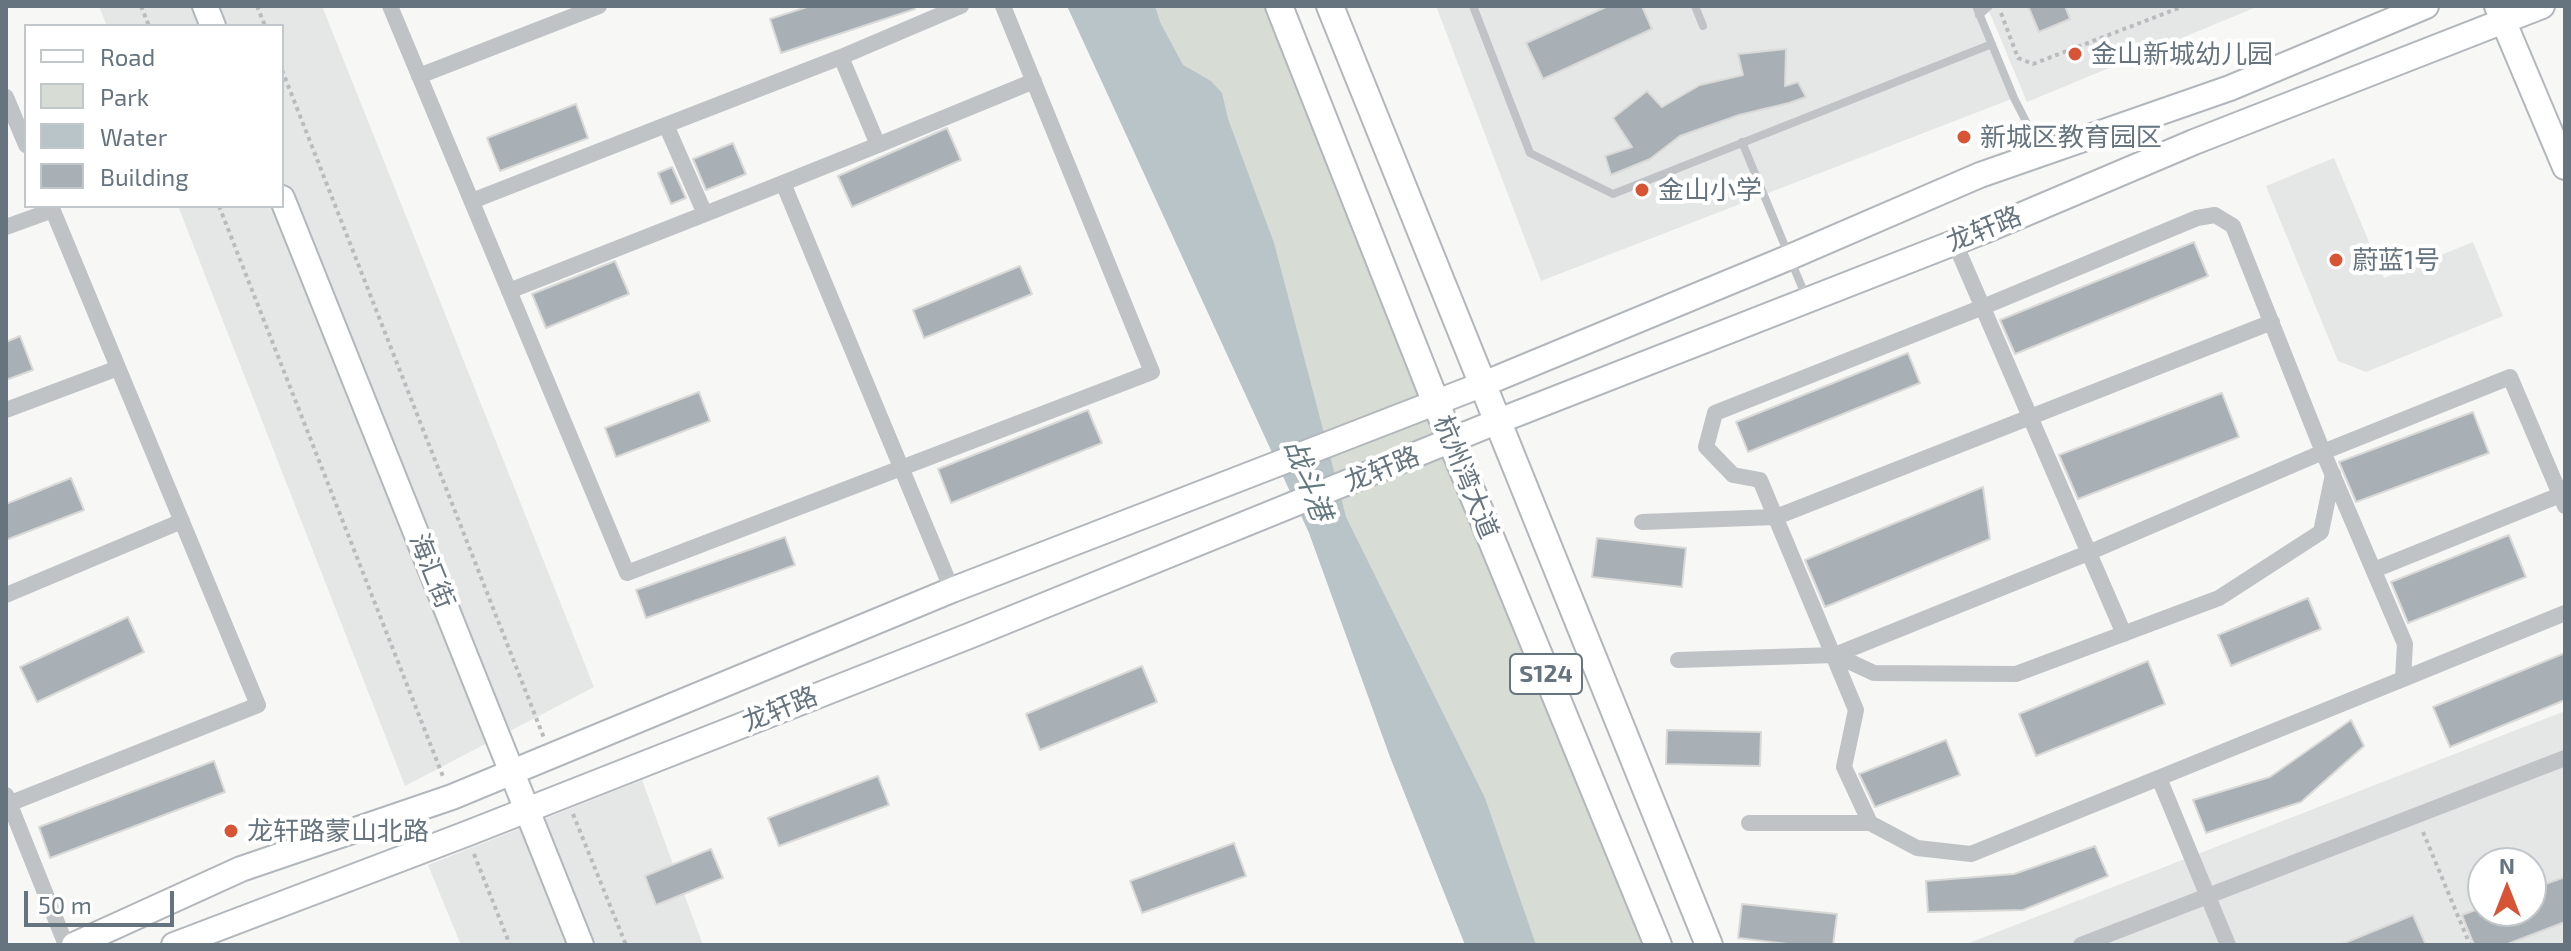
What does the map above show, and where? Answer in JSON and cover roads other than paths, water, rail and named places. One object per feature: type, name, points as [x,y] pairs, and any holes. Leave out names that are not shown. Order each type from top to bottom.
[{"type":"main road","name":"杭州湾大道","points":[[1279,6],[1435,402],[1658,945]]},
{"type":"main road","name":"杭州湾大道","points":[[1330,6],[1709,945]]},
{"type":"street","points":[[390,6],[627,573],[1152,372],[1003,6]]},
{"type":"street","points":[[419,76],[599,6]]},
{"type":"street","points":[[472,201],[841,57],[961,6]]},
{"type":"street","points":[[74,945],[241,869],[513,773],[952,590],[1481,385],[1980,175],[2230,88],[2426,6]]},
{"type":"street","name":"龙轩路","points":[[174,945],[466,834],[1496,422],[1984,231],[2500,14],[2542,6]]},
{"type":"street","points":[[2500,14],[2565,167]]},
{"type":"street","points":[[841,57],[878,145]]},
{"type":"street","points":[[509,291],[1034,81]]},
{"type":"street","points":[[6,97],[24,140]]},
{"type":"street","points":[[666,125],[705,214]]},
{"type":"street","points":[[783,183],[898,467],[952,590]]},
{"type":"street","name":"海汇街","points":[[284,203],[581,945]]},
{"type":"street","points":[[6,227],[52,208],[258,705],[7,801],[66,945]]},
{"type":"street","points":[[1870,823],[1844,767],[1856,710],[1760,480],[1733,475],[1706,447],[1715,413],[2197,218],[2215,215],[2233,226],[2323,452],[2405,644],[2403,679]]},
{"type":"street","points":[[1954,241],[2124,634]]},
{"type":"street","points":[[1642,522],[1776,517],[2272,322]]},
{"type":"street","points":[[6,410],[118,368]]},
{"type":"street","points":[[1678,660],[1835,655],[2510,377],[2563,500],[2374,570]]},
{"type":"street","points":[[1835,655],[1874,673],[2016,674],[2219,598],[2321,532],[2333,473]]},
{"type":"street","points":[[6,595],[182,521]]},
{"type":"street","points":[[1749,823],[1870,823],[1917,848],[1971,854],[2565,613]]},
{"type":"street","points":[[2081,945],[2565,758]]},
{"type":"street","points":[[2159,778],[2228,945]]},
{"type":"lane","points":[[1473,6],[1530,153],[1613,194],[1992,44]]},
{"type":"lane","points":[[1695,6],[1703,26]]},
{"type":"lane","points":[[1989,6],[1978,10],[2014,98],[2042,152]]},
{"type":"lane","points":[[1742,142],[1807,300]]},
{"type":"water","name":"战斗港","points":[[1067,6],[1155,6],[1183,65],[1211,81],[1222,93],[1228,119],[1274,243],[1346,517],[1485,798],[1536,945],[1465,945],[1390,757],[1309,533]]},
{"type":"place","name":"金山新城幼儿园","points":[[2075,54]]},
{"type":"place","name":"新城区教育园区","points":[[1964,137]]},
{"type":"place","name":"金山小学","points":[[1642,190]]},
{"type":"place","name":"蔚蓝1号","points":[[2336,260]]},
{"type":"place","name":"龙轩路蒙山北路","points":[[231,831]]}]
